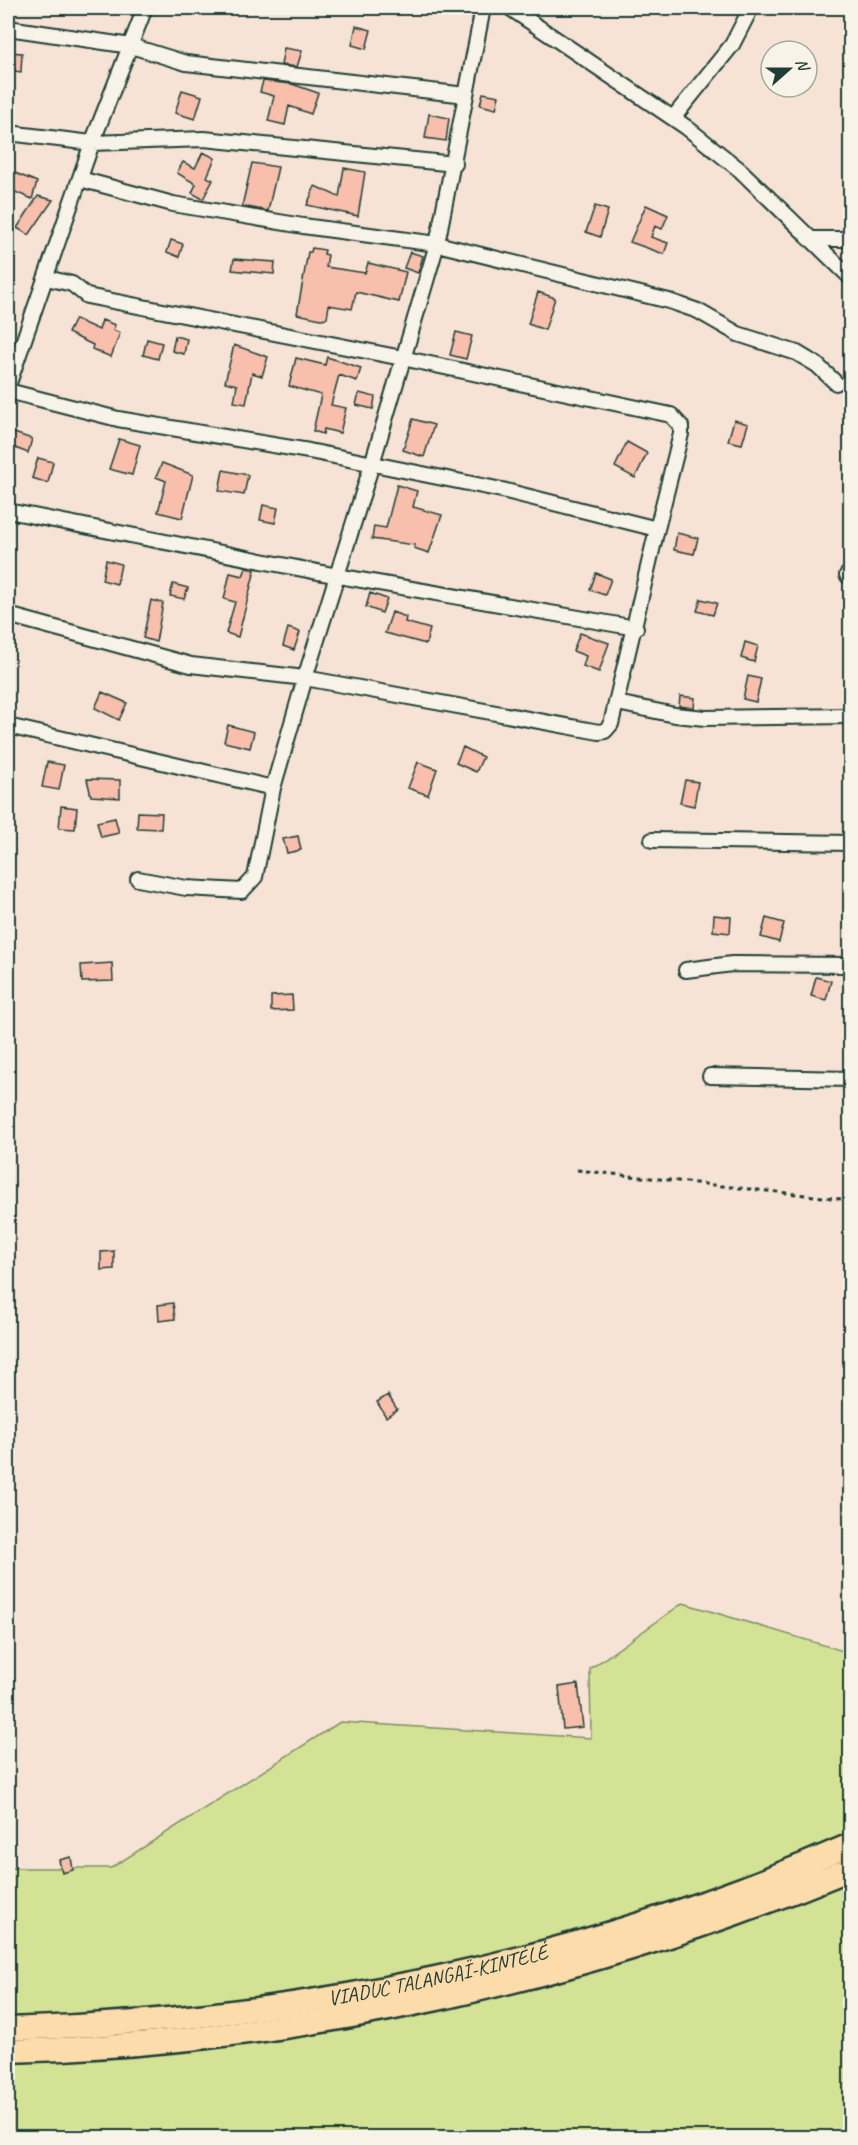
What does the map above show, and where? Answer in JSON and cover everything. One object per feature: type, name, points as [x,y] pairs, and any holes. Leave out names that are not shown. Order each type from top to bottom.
[{"type":"highway","name":"VIADUC TALANGAÏ-KINTÉLÉ","points":[[8,2029],[81,2027],[201,2016],[412,1983],[605,1935],[708,1903],[850,1845]]},
{"type":"highway","name":"VIADUC TALANGAÏ-KINTÉLÉ","points":[[8,2051],[91,2049],[272,2028],[416,2004],[616,1954],[850,1869]]},
{"type":"street","points":[[9,377],[47,278],[92,143],[145,8]]},
{"type":"street","points":[[138,879],[186,888],[242,891],[255,877],[273,788],[304,678],[338,576],[437,244],[455,164],[483,8]]},
{"type":"street","points":[[510,8],[673,118],[740,170],[809,239],[850,276]]},
{"type":"street","points":[[673,118],[732,45],[751,8]]},
{"type":"street","points":[[8,28],[131,46],[186,63],[466,95]]},
{"type":"street","points":[[8,133],[92,143],[204,139],[455,164]]},
{"type":"street","points":[[80,179],[173,204],[303,226],[437,244],[678,305],[698,311],[738,333],[797,353],[817,365],[836,383]]},
{"type":"street","points":[[809,239],[850,239]]},
{"type":"street","points":[[8,615],[191,664],[304,678],[599,732],[605,731],[612,724],[681,434],[681,426],[671,415],[402,358],[87,296],[72,284],[47,278]]},
{"type":"street","points":[[8,391],[118,419],[372,464],[502,490],[657,529]]},
{"type":"street","points":[[8,511],[338,576],[636,628]]},
{"type":"street","points":[[617,704],[705,718],[850,716]]},
{"type":"street","points":[[8,726],[273,788]]},
{"type":"street","points":[[652,840],[850,843]]},
{"type":"street","points":[[686,970],[732,964],[850,965]]},
{"type":"street","points":[[710,1076],[850,1079]]},
{"type":"path","points":[[577,1170],[850,1200]]},
{"type":"green space","points":[[683,1603],[850,1653],[850,2137],[8,2138],[8,1868],[111,1868],[340,1722],[591,1738],[590,1669]]},
{"type":"building","points":[[356,26],[371,30],[366,49],[352,45]]},
{"type":"building","points":[[284,48],[302,51],[297,67],[281,65]]},
{"type":"building","points":[[8,52],[22,53],[21,72],[8,70]]},
{"type":"building","points":[[263,81],[292,84],[318,93],[311,114],[289,106],[285,125],[268,121],[274,96],[260,92]]},
{"type":"building","points":[[182,90],[202,96],[195,119],[175,113]]},
{"type":"building","points":[[483,93],[499,96],[496,109],[480,105]]},
{"type":"building","points":[[429,114],[449,118],[446,141],[425,138]]},
{"type":"building","points":[[203,152],[215,158],[207,177],[213,180],[203,199],[192,193],[196,184],[177,173],[183,162],[195,168]]},
{"type":"building","points":[[252,163],[278,167],[268,211],[242,206]]},
{"type":"building","points":[[344,168],[365,172],[358,216],[307,205],[315,186],[339,197]]},
{"type":"building","points":[[8,170],[37,182],[32,199],[8,189]]},
{"type":"building","points":[[38,196],[53,200],[29,235],[17,228]]},
{"type":"building","points":[[646,205],[668,215],[662,229],[655,226],[651,237],[668,243],[664,254],[630,242]]},
{"type":"building","points":[[595,206],[608,210],[600,237],[586,232]]},
{"type":"building","points":[[171,240],[183,244],[179,257],[167,252]]},
{"type":"building","points":[[312,248],[325,250],[324,254],[328,255],[326,267],[365,273],[368,263],[406,272],[399,302],[356,292],[352,309],[329,305],[327,318],[321,319],[297,314],[308,252],[311,252]]},
{"type":"building","points":[[410,252],[423,256],[418,273],[404,268]]},
{"type":"building","points":[[234,259],[275,262],[274,274],[232,270]]},
{"type":"building","points":[[538,292],[555,298],[545,330],[528,324]]},
{"type":"building","points":[[75,319],[99,330],[102,320],[115,325],[113,330],[120,333],[111,357],[92,349],[93,345],[68,333]]},
{"type":"building","points":[[456,332],[472,336],[466,359],[450,355]]},
{"type":"building","points":[[175,336],[187,339],[184,354],[172,351]]},
{"type":"building","points":[[147,339],[162,343],[158,359],[143,355]]},
{"type":"building","points":[[234,345],[268,357],[262,376],[252,373],[246,404],[234,402],[237,385],[225,382]]},
{"type":"building","points":[[327,357],[361,368],[357,381],[339,375],[331,405],[346,408],[340,433],[324,429],[323,434],[313,431],[321,395],[289,386],[296,358],[325,365]]},
{"type":"building","points":[[359,393],[375,397],[373,409],[356,405]]},
{"type":"building","points":[[413,419],[434,425],[424,457],[403,450]]},
{"type":"building","points":[[734,420],[748,424],[742,444],[728,441]]},
{"type":"building","points":[[14,433],[32,439],[28,453],[10,446]]},
{"type":"building","points":[[119,439],[140,445],[132,475],[109,469]]},
{"type":"building","points":[[627,442],[647,453],[635,478],[615,467]]},
{"type":"building","points":[[38,458],[53,462],[48,483],[32,478]]},
{"type":"building","points":[[162,463],[193,475],[182,518],[158,512],[166,481],[156,477]]},
{"type":"building","points":[[223,470],[248,475],[244,495],[219,491]]},
{"type":"building","points":[[397,485],[417,491],[413,507],[442,515],[429,553],[414,548],[415,545],[372,539],[374,526],[386,528]]},
{"type":"building","points":[[263,505],[278,508],[275,523],[260,520]]},
{"type":"building","points":[[677,533],[698,538],[694,554],[674,550]]},
{"type":"building","points":[[106,560],[121,564],[117,584],[102,580]]},
{"type":"building","points":[[246,568],[255,570],[238,637],[226,633],[235,602],[224,599],[230,573],[243,576]]},
{"type":"building","points":[[596,573],[611,579],[605,595],[590,590]]},
{"type":"building","points":[[173,584],[188,588],[184,599],[170,596]]},
{"type":"building","points":[[370,593],[387,599],[382,613],[366,607]]},
{"type":"building","points":[[701,599],[717,603],[713,615],[697,611]]},
{"type":"building","points":[[151,600],[163,603],[156,642],[143,638]]},
{"type":"building","points":[[392,612],[406,617],[405,622],[430,629],[426,644],[385,633]]},
{"type":"building","points":[[288,628],[300,632],[294,650],[283,646]]},
{"type":"building","points":[[580,633],[609,643],[599,672],[583,666],[586,656],[573,651]]},
{"type":"building","points":[[745,642],[758,646],[754,662],[741,658]]},
{"type":"building","points":[[748,676],[761,679],[756,702],[743,699]]},
{"type":"building","points":[[102,692],[127,703],[119,720],[95,708]]},
{"type":"building","points":[[680,696],[695,698],[694,708],[679,706]]},
{"type":"building","points":[[228,725],[254,732],[250,748],[224,742]]},
{"type":"building","points":[[463,747],[483,757],[476,772],[456,763]]},
{"type":"building","points":[[47,762],[64,765],[59,790],[42,787]]},
{"type":"building","points":[[418,762],[437,769],[428,795],[408,788]]},
{"type":"building","points":[[87,779],[120,780],[120,798],[91,796]]},
{"type":"building","points":[[685,780],[698,782],[694,806],[680,803]]},
{"type":"building","points":[[61,806],[77,808],[75,829],[59,828]]},
{"type":"building","points":[[138,812],[162,813],[161,829],[137,828]]},
{"type":"building","points":[[115,818],[119,833],[101,837],[97,822]]},
{"type":"building","points":[[298,836],[301,850],[287,853],[283,839]]},
{"type":"building","points":[[714,915],[731,917],[730,933],[713,931]]},
{"type":"building","points":[[766,918],[784,923],[779,942],[761,937]]},
{"type":"building","points":[[112,963],[113,981],[82,982],[81,965]]},
{"type":"building","points":[[816,977],[831,981],[826,1000],[811,996]]},
{"type":"building","points":[[292,995],[293,1010],[271,1011],[271,996]]},
{"type":"building","points":[[114,1251],[114,1269],[101,1270],[101,1252]]},
{"type":"building","points":[[173,1303],[175,1319],[159,1321],[158,1305]]},
{"type":"building","points":[[388,1395],[397,1409],[386,1417],[377,1402]]},
{"type":"building","points":[[578,1684],[583,1727],[563,1729],[559,1687]]},
{"type":"building","points":[[71,1857],[73,1870],[62,1873],[59,1860]]}]
